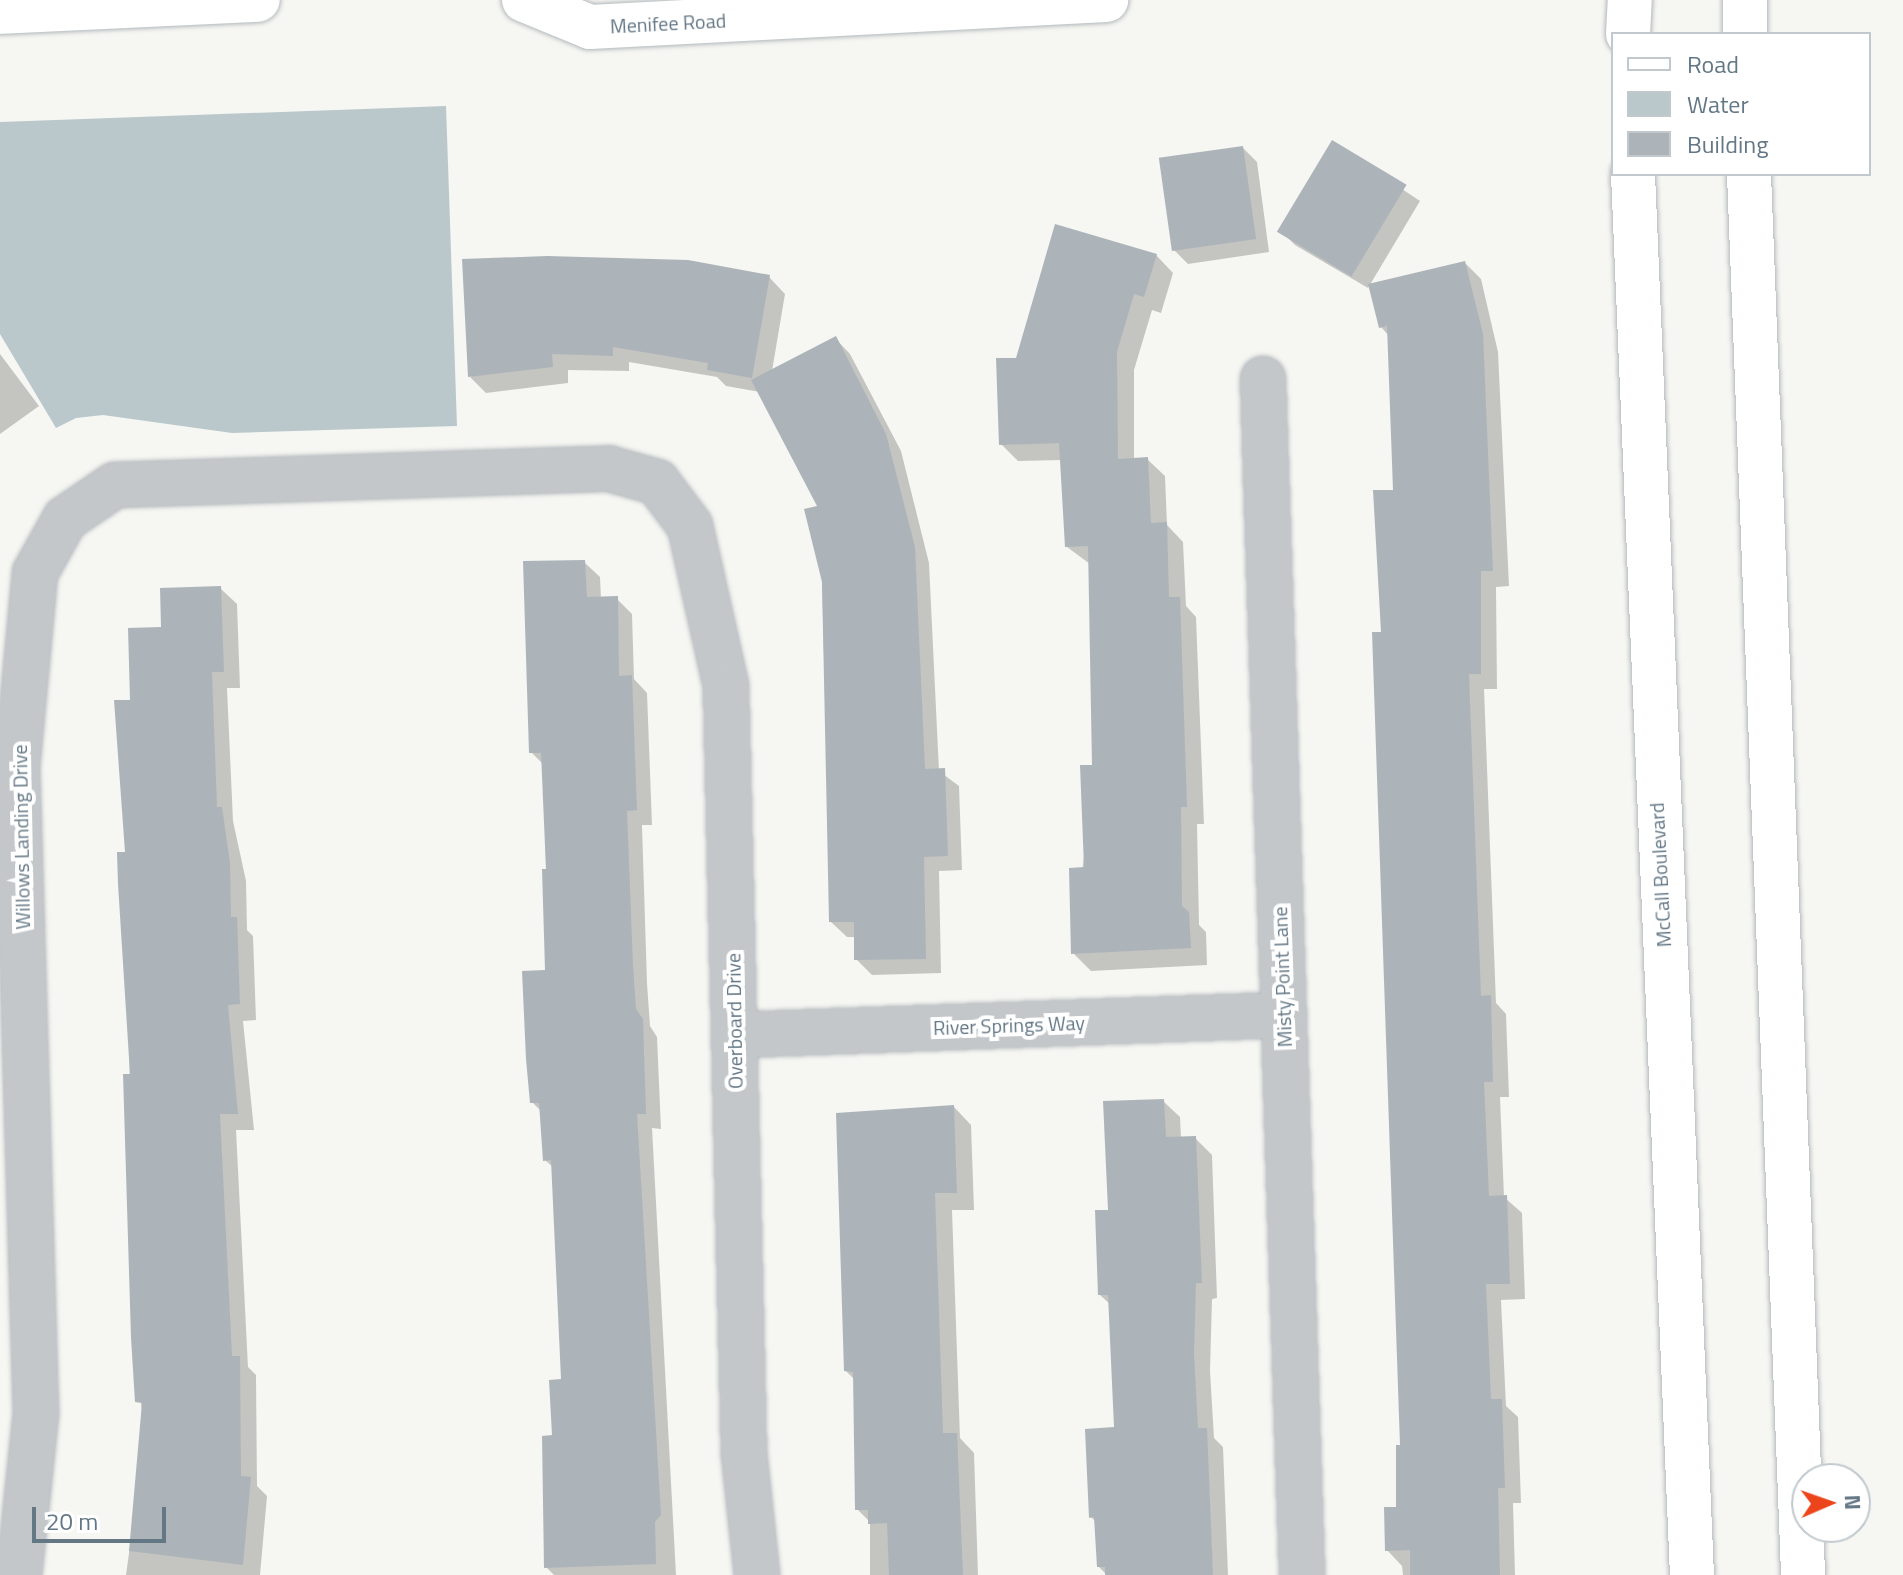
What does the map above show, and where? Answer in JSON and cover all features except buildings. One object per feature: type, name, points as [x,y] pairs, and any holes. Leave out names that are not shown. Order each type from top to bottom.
[{"type":"main road","points":[[0,12],[258,0]]},
{"type":"main road","name":"Menifee Road","points":[[524,0],[590,27],[1106,0]]},
{"type":"main road","points":[[1628,32],[1630,0]]},
{"type":"main road","points":[[1745,0],[1745,32]]},
{"type":"main road","name":"McCall Boulevard","points":[[1633,176],[1692,1575]]},
{"type":"main road","points":[[1749,176],[1803,1575]]},
{"type":"street","name":"Misty Point Lane","points":[[1263,379],[1302,1575]]},
{"type":"street","name":"Willows Landing Drive","points":[[19,1575],[36,1414],[17,767],[35,573],[65,519],[115,485],[610,469],[657,482]]},
{"type":"street","name":"Overboard Drive","points":[[657,482],[690,526],[726,686],[744,1453],[757,1575]]},
{"type":"street","name":"River Springs Way","points":[[735,1035],[1283,1015]]},
{"type":"water","points":[[446,106],[457,426],[232,433],[103,415],[76,418],[56,428],[0,334],[0,122]]}]
